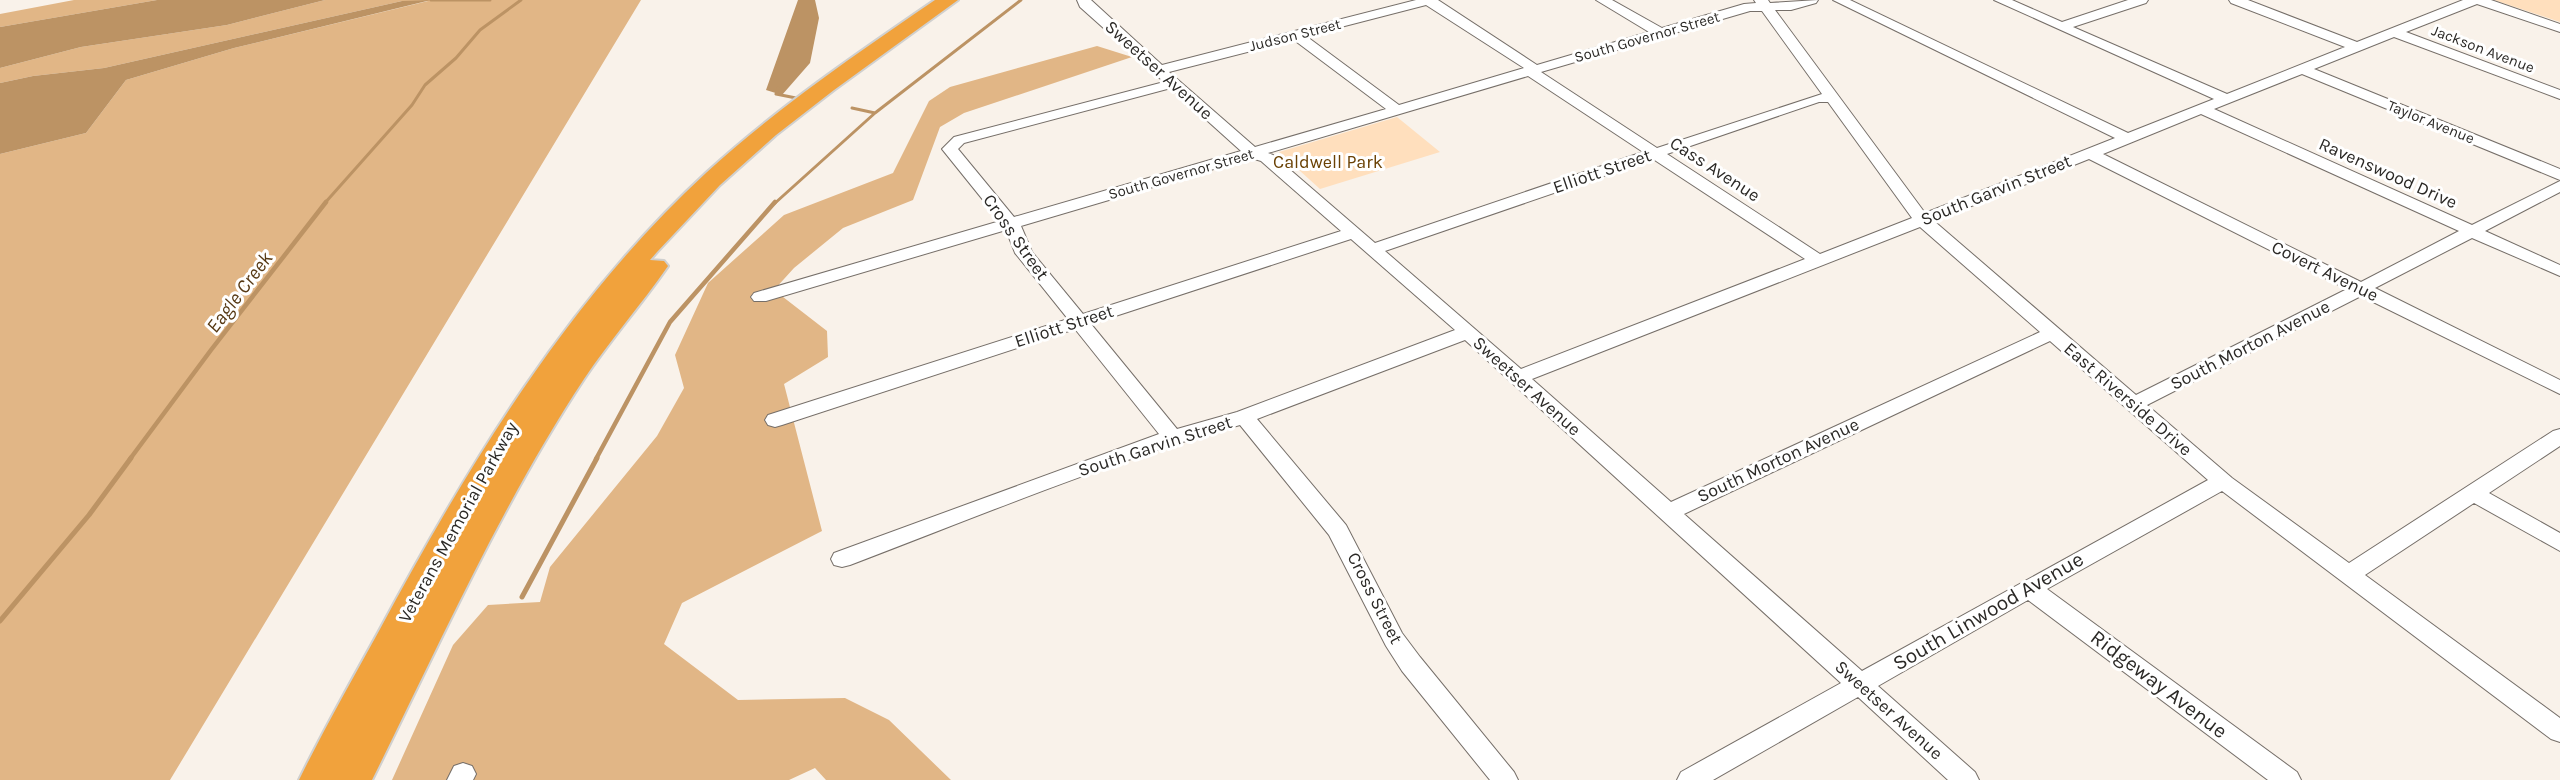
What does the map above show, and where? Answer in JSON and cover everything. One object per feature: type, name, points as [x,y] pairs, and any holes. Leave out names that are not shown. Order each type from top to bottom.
[{"type":"highway","name":"Veterans Memorial Parkway","points":[[318,780],[464,504],[537,388],[600,302],[663,229],[712,180],[774,125],[834,79],[948,0]]},
{"type":"highway","name":"Veterans Memorial Parkway","points":[[353,780],[483,526],[530,442],[573,374],[648,275],[725,190],[786,134],[863,74],[968,0]]},
{"type":"street","name":"Sweetser Avenue","points":[[1084,0],[1252,153],[1267,158],[1468,332],[1966,780]]},
{"type":"street","name":"Judson Street","points":[[951,150],[954,143],[959,140],[1168,77],[1296,35],[1429,0]]},
{"type":"street","name":"Cass Avenue","points":[[1429,0],[1654,153],[1818,260]]},
{"type":"street","points":[[1603,0],[1660,33]]},
{"type":"street","name":"South Governor Street","points":[[760,297],[1763,3],[1791,6],[1811,0]]},
{"type":"street","points":[[1840,0],[2127,138]]},
{"type":"street","points":[[2001,0],[2227,99]]},
{"type":"street","points":[[2062,26],[2141,0]]},
{"type":"street","points":[[2236,0],[2358,47]]},
{"type":"street","points":[[2474,0],[2560,28]]},
{"type":"street","name":"South Garvin Street","points":[[1517,378],[1922,220],[2474,0]]},
{"type":"street","name":"East Riverside Drive","points":[[1763,3],[1922,220],[2225,483],[2560,732]]},
{"type":"street","name":"Jackson Avenue","points":[[2394,33],[2560,95]]},
{"type":"street","points":[[1296,35],[1397,110]]},
{"type":"street","name":"Taylor Avenue","points":[[2302,69],[2560,175]]},
{"type":"street","name":"Elliott Street","points":[[1373,249],[1818,98],[1831,98]]},
{"type":"street","name":"Ravenswood Drive","points":[[2200,110],[2560,271]]},
{"type":"street","name":"Cross Street","points":[[951,150],[1016,231],[1024,254],[1172,437]]},
{"type":"street","name":"Covert Avenue","points":[[2089,153],[2560,388]]},
{"type":"street","name":"South Morton Avenue","points":[[2131,402],[2142,400],[2193,375],[2560,186]]},
{"type":"street","name":"Elliott Street","points":[[775,420],[1353,233]]},
{"type":"street","name":"South Garvin Street","points":[[842,560],[1172,437],[1244,417],[1468,332]]},
{"type":"street","name":"South Morton Avenue","points":[[1668,512],[2007,353],[2040,338],[2053,335]]},
{"type":"street","name":"Cross Street","points":[[1244,417],[1338,531],[1394,639],[1411,664],[1504,780]]},
{"type":"street","points":[[2348,575],[2560,436]]},
{"type":"street","name":"South Linwood Avenue","points":[[1690,780],[2209,487],[2225,483]]},
{"type":"street","points":[[2473,493],[2560,543]]},
{"type":"street","name":"Ridgeway Avenue","points":[[2029,588],[2288,780]]},
{"type":"green space","points":[[2494,0],[2560,0],[2560,22]]},
{"type":"green space","name":"Caldwell Park","points":[[1397,117],[1440,152],[1320,189],[1279,152]]},
{"type":"shaded area","points":[[74,0],[157,0],[0,27],[0,14]]},
{"type":"shaded area","points":[[157,0],[325,0],[227,25],[81,47],[0,68],[0,27]]},
{"type":"shaded area","points":[[325,0],[641,0],[170,780],[0,780],[0,154],[86,133],[126,80],[234,48],[428,1],[402,1],[104,68],[33,76],[0,83],[0,68],[81,47],[227,25]]},
{"type":"shaded area","points":[[431,0],[234,48],[126,80],[86,133],[0,154],[0,83],[33,76],[104,68],[402,1]]},
{"type":"shaded area","points":[[798,0],[815,0],[819,18],[810,63],[782,95],[766,90]]},
{"type":"shaded area","points":[[1097,46],[1132,57],[964,113],[940,127],[913,200],[843,228],[794,268],[774,290],[827,331],[828,357],[784,384],[822,531],[682,603],[664,644],[738,700],[845,698],[889,720],[951,780],[826,780],[815,768],[789,780],[392,780],[453,645],[488,605],[540,602],[550,567],[657,436],[684,388],[675,355],[708,283],[784,215],[893,173],[929,101],[950,87]]},
{"type":"waterway","points":[[431,0],[490,0]]},
{"type":"waterway","name":"Eagle Creek","points":[[324,204],[412,105],[425,85],[456,58],[480,30],[521,0]]},
{"type":"waterway","points":[[875,113],[1021,0]]},
{"type":"waterway","points":[[778,88],[776,94],[796,98]]},
{"type":"waterway","points":[[852,108],[875,113]]},
{"type":"waterway","points":[[774,204],[875,113]]},
{"type":"waterway","name":"Eagle Creek","points":[[130,459],[326,202]]},
{"type":"waterway","points":[[596,459],[670,322],[775,202]]},
{"type":"waterway","name":"Eagle Creek","points":[[0,621],[89,515],[131,458]]},
{"type":"waterway","points":[[522,597],[597,458]]}]
